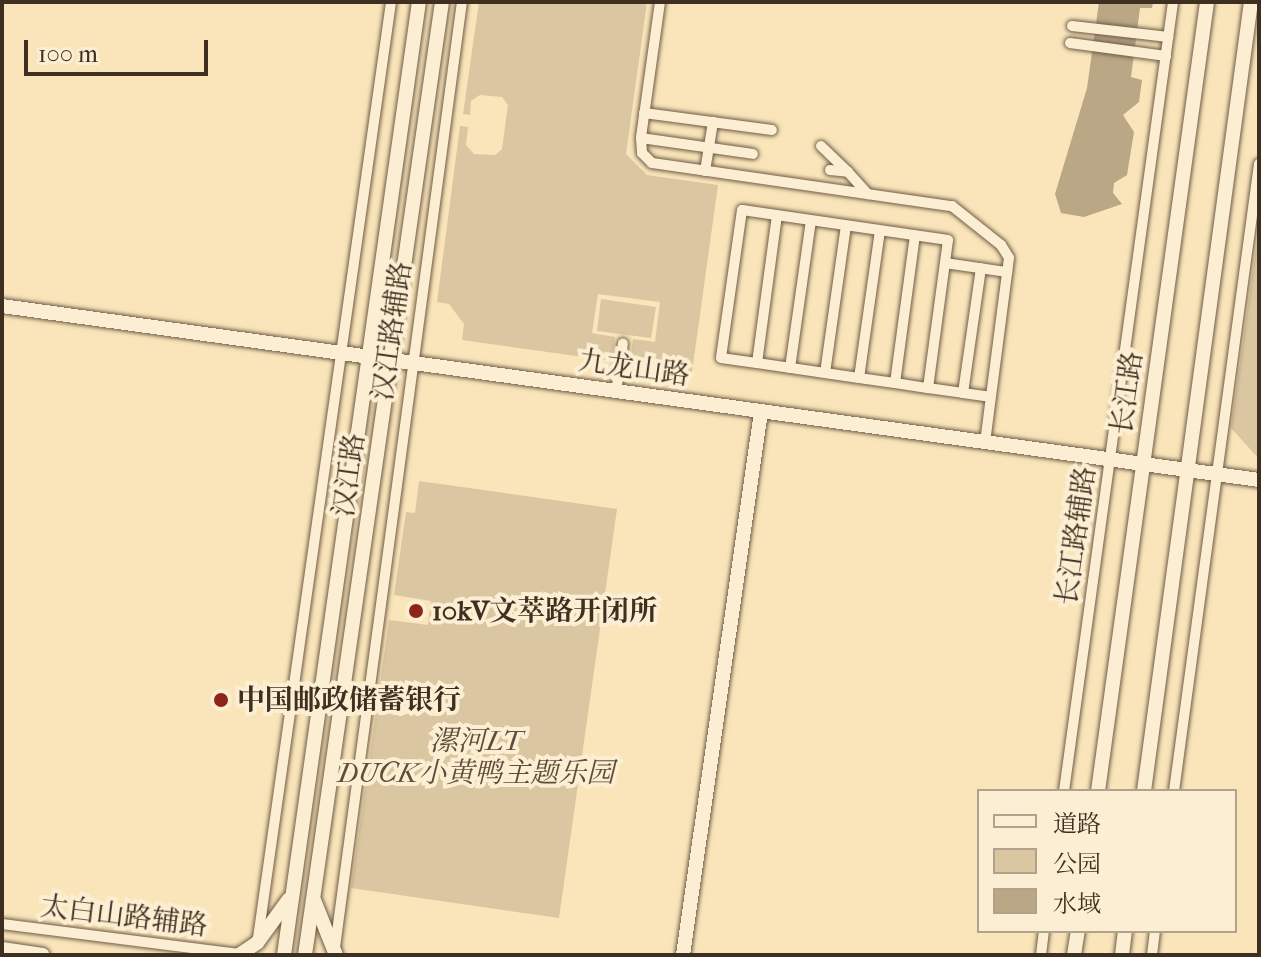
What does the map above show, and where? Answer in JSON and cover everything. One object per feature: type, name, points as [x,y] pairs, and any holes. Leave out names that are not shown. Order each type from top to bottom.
[{"type":"street","name":"汉江路辅路","points":[[257,943],[391,2]]},
{"type":"street","name":"汉江路","points":[[284,955],[419,2]]},
{"type":"street","name":"汉江路","points":[[305,955],[442,2]]},
{"type":"street","name":"汉江路辅路","points":[[335,954],[411,364],[462,2]]},
{"type":"street","points":[[660,2],[641,138],[642,153],[652,163],[952,206],[1001,245],[1009,258],[985,442]]},
{"type":"street","name":"长江路辅路","points":[[1064,789],[1173,2]]},
{"type":"street","name":"长江路","points":[[1098,789],[1207,2]]},
{"type":"street","points":[[1144,789],[1185,469],[1251,2]]},
{"type":"street","points":[[1072,26],[1168,37]]},
{"type":"street","points":[[1070,43],[1166,56]]},
{"type":"street","points":[[644,113],[772,130]]},
{"type":"street","points":[[705,171],[713,122]]},
{"type":"street","points":[[641,138],[753,154]]},
{"type":"street","points":[[821,146],[868,194]]},
{"type":"street","points":[[1174,789],[1259,164]]},
{"type":"street","points":[[830,170],[848,172]]},
{"type":"street","points":[[928,388],[948,240],[742,210],[721,358],[990,397]]},
{"type":"street","points":[[757,363],[777,215]]},
{"type":"street","points":[[790,368],[811,220]]},
{"type":"street","points":[[825,373],[846,225]]},
{"type":"street","points":[[859,378],[880,230]]},
{"type":"street","points":[[895,383],[915,235]]},
{"type":"street","points":[[945,263],[1007,272]]},
{"type":"street","points":[[963,393],[981,268]]},
{"type":"street","name":"九龙山路","points":[[2,306],[1259,480]]},
{"type":"street","points":[[616,392],[623,343]]},
{"type":"street","points":[[683,955],[761,412]]},
{"type":"street","points":[[240,955],[257,943],[293,892]]},
{"type":"street","points":[[313,898],[335,954]]},
{"type":"street","name":"太白山路辅路","points":[[2,924],[240,955]]},
{"type":"street","points":[[1041,955],[1044,933]]},
{"type":"street","points":[[1074,955],[1078,933]]},
{"type":"street","points":[[1122,955],[1125,933]]},
{"type":"street","points":[[1152,955],[1155,933]]},
{"type":"street","points":[[2,949],[43,955]]},
{"type":"green space","points":[[479,2],[647,2],[626,154],[647,175],[718,185],[692,372],[630,363],[633,339],[655,342],[660,302],[598,294],[592,333],[615,337],[612,361],[462,340],[464,324],[449,304],[437,302],[460,126],[468,127],[466,145],[474,154],[495,155],[502,149],[508,105],[502,97],[480,95],[471,101],[470,115],[463,114]]},
{"type":"green space","points":[[1259,226],[1257,311],[1259,459],[1231,428]]},
{"type":"green space","points":[[601,299],[656,307],[651,338],[597,331]]},
{"type":"green space","name":"漯河LT DUCK小黄鸭主题乐园","points":[[419,481],[617,509],[559,918],[351,888],[389,620],[428,625],[431,601],[394,595],[406,512],[415,513]]},
{"type":"water","points":[[1099,2],[1153,2],[1152,8],[1140,8],[1131,77],[1142,80],[1139,102],[1123,115],[1134,132],[1127,175],[1114,183],[1113,193],[1122,204],[1084,217],[1061,213],[1055,194],[1087,88]]},
{"type":"place","name":"10kV文萃路开闭所","points":[[416,611]]},
{"type":"place","name":"中国邮政储蓄银行","points":[[221,700]]}]
